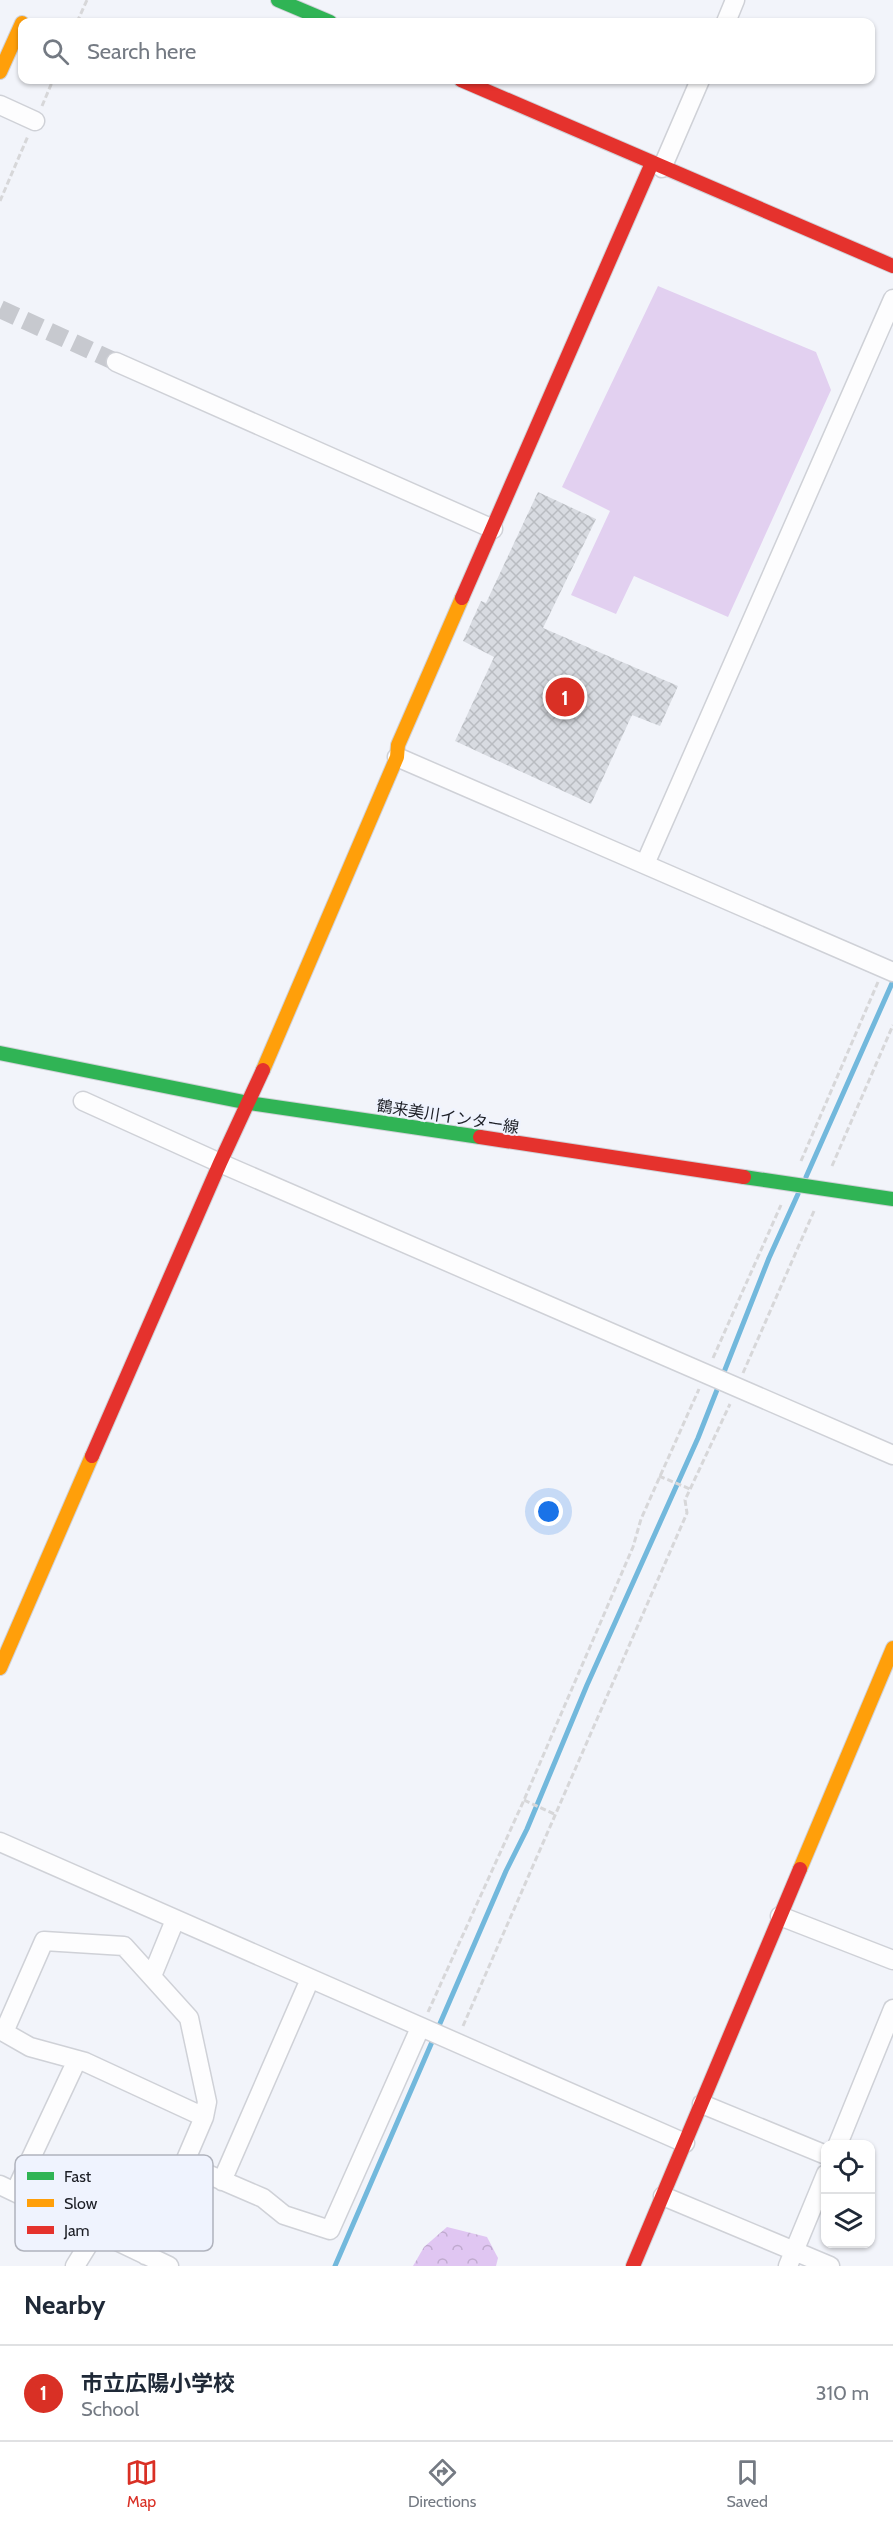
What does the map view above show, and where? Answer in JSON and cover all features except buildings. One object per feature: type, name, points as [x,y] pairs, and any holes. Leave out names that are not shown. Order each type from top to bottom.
[{"type":"main road","points":[[278,0],[321,18]]},
{"type":"main road","points":[[25,18],[30,8]]},
{"type":"main road","points":[[0,72],[18,34]]},
{"type":"main road","points":[[470,84],[893,266]]},
{"type":"main road","points":[[0,1668],[220,1163],[249,1103],[397,757],[398,745],[657,165]]},
{"type":"main road","name":"鶴来美川インター線","points":[[0,1053],[249,1103],[893,1199]]},
{"type":"main road","points":[[633,2266],[893,1648]]},
{"type":"street","points":[[728,18],[735,0]]},
{"type":"street","points":[[657,165],[698,84]]},
{"type":"street","points":[[0,105],[35,121]]},
{"type":"street","points":[[645,864],[893,299]]},
{"type":"street","points":[[116,362],[493,529]]},
{"type":"street","points":[[397,757],[891,971]]},
{"type":"street","points":[[83,1101],[220,1163],[893,1455]]},
{"type":"street","points":[[0,1842],[437,2036],[685,2143]]},
{"type":"street","points":[[780,1916],[893,1960]]},
{"type":"street","points":[[152,1976],[175,1920]]},
{"type":"street","points":[[188,2155],[204,2117],[207,2102],[189,2018],[124,1946],[44,1941],[2,2031],[30,2047],[77,2060],[204,2117]]},
{"type":"street","points":[[222,2181],[310,1980]]},
{"type":"street","points":[[839,2140],[893,2009]]},
{"type":"street","points":[[213,2177],[263,2198],[284,2215],[330,2230],[437,2036]]},
{"type":"street","points":[[26,2155],[77,2060]]},
{"type":"street","points":[[702,2104],[821,2153]]},
{"type":"street","points":[[791,2258],[821,2184]]},
{"type":"street","points":[[663,2196],[791,2258],[830,2266]]},
{"type":"street","points":[[75,2266],[84,2251]]},
{"type":"street","points":[[136,2251],[168,2266]]},
{"type":"street","points":[[145,2255],[147,2251]]},
{"type":"path","points":[[79,18],[87,0]]},
{"type":"path","points":[[0,201],[51,84]]},
{"type":"path","points":[[437,2036],[556,1819],[554,1814],[687,1513],[685,1500],[737,1388],[820,1189],[893,1025]]},
{"type":"path","points":[[437,2036],[525,1801],[624,1566],[641,1519],[706,1374]]},
{"type":"path","points":[[660,1476],[690,1489]]},
{"type":"path","points":[[525,1801],[554,1814]]},
{"type":"green space","points":[[447,2227],[487,2237],[498,2258],[496,2266],[413,2266],[424,2247]]},
{"type":"shaded area","points":[[658,286],[816,352],[831,390],[728,617],[634,576],[616,614],[571,595],[610,511],[562,487]]},
{"type":"waterway","points":[[806,1177],[893,981]]},
{"type":"waterway","points":[[335,2266],[506,1871],[527,1829],[587,1685],[698,1438],[769,1258],[798,1194]]},
{"type":"tunnel","points":[[0,309],[116,362]]},
{"type":"traffic: fast","points":[[278,0],[321,18]]},
{"type":"traffic: fast","points":[[0,1053],[249,1103],[480,1137]]},
{"type":"traffic: fast","points":[[744,1177],[893,1199]]},
{"type":"traffic: slow","points":[[0,72],[18,32]]},
{"type":"traffic: slow","points":[[263,1070],[397,757],[398,745],[462,598]]},
{"type":"traffic: slow","points":[[0,1668],[92,1456]]},
{"type":"traffic: slow","points":[[800,1869],[893,1648]]},
{"type":"traffic: jam","points":[[470,84],[893,266]]},
{"type":"traffic: jam","points":[[462,598],[652,163]]},
{"type":"traffic: jam","points":[[92,1456],[263,1070]]},
{"type":"traffic: jam","points":[[480,1137],[744,1177]]},
{"type":"traffic: jam","points":[[633,2266],[800,1869]]},
{"type":"place","name":"市立広陽小学校","points":[[565,697]]}]
